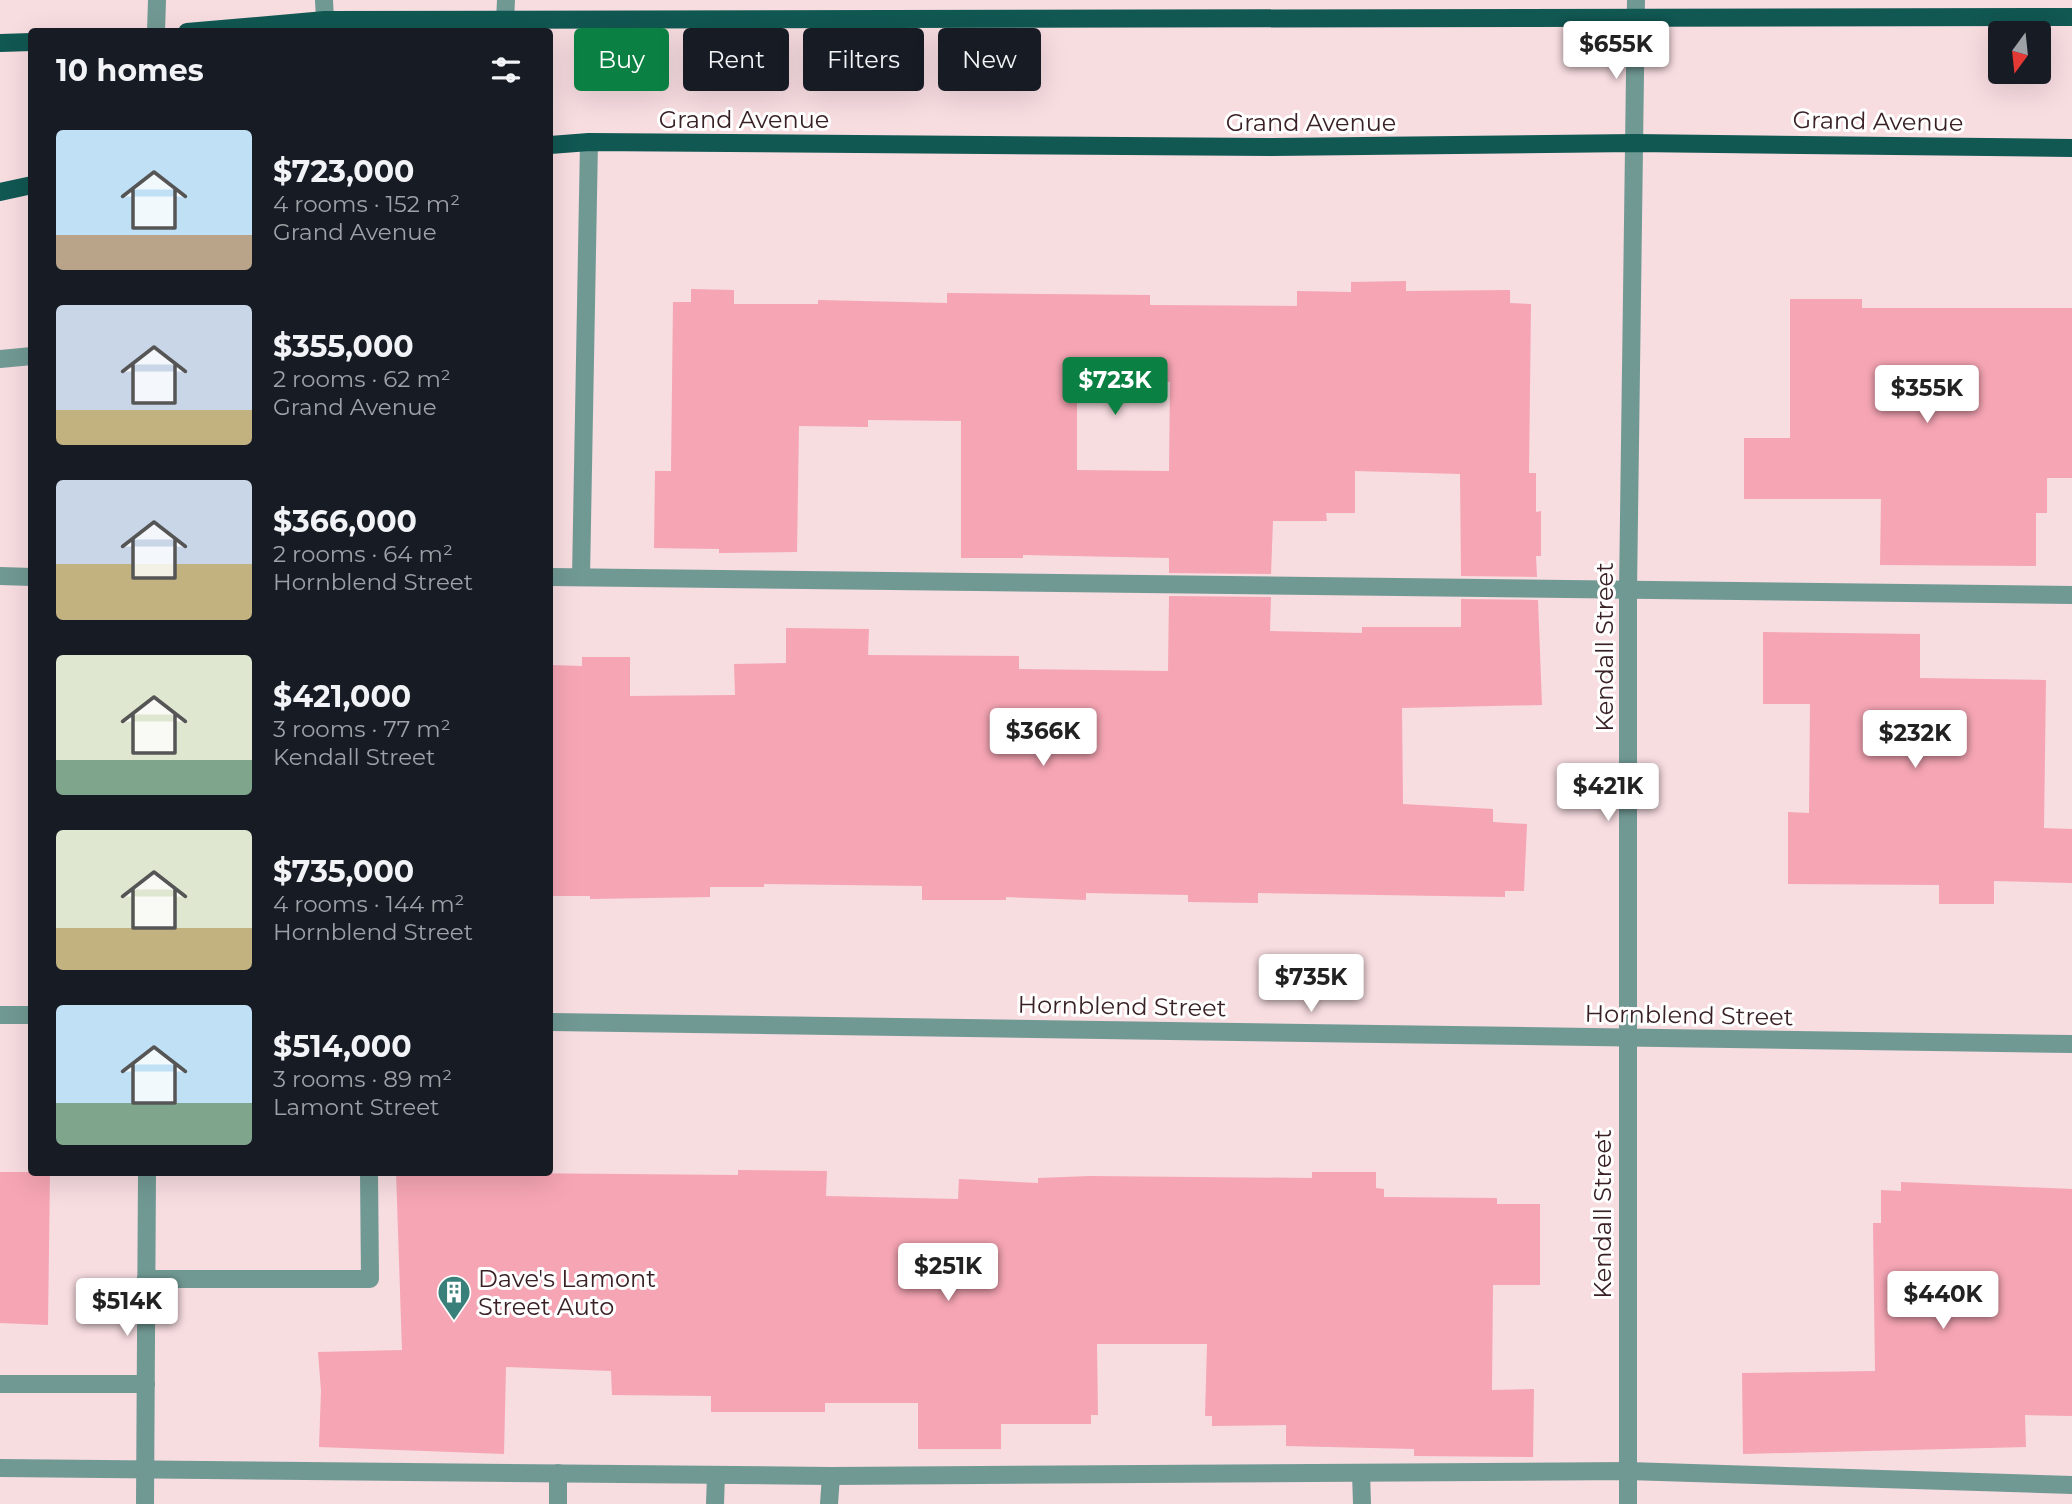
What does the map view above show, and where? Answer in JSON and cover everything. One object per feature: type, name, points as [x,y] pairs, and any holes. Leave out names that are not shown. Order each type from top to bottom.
[{"type":"main road","points":[[233,28],[325,20],[2072,18]]},
{"type":"main road","points":[[0,43],[28,42]]},
{"type":"main road","name":"Grand Avenue","points":[[553,145],[589,142],[1271,147],[1635,143],[2072,148]]},
{"type":"main road","points":[[0,192],[28,186]]},
{"type":"street","points":[[156,28],[157,0]]},
{"type":"street","points":[[324,0],[325,20]]},
{"type":"street","points":[[505,21],[506,0]]},
{"type":"street","name":"Kendall Street","points":[[1628,1504],[1628,591],[1636,0]]},
{"type":"street","points":[[581,577],[589,142]]},
{"type":"street","points":[[0,359],[28,356]]},
{"type":"street","points":[[0,576],[28,577]]},
{"type":"street","points":[[553,577],[2072,595]]},
{"type":"street","points":[[0,1015],[28,1015]]},
{"type":"street","name":"Hornblend Street","points":[[553,1022],[2072,1044]]},
{"type":"street","points":[[145,1504],[147,1176]]},
{"type":"street","points":[[146,1279],[370,1279],[369,1176]]},
{"type":"street","points":[[0,1384],[146,1384]]},
{"type":"street","points":[[0,1468],[831,1476],[1628,1471],[2072,1485]]},
{"type":"street","points":[[1361,1472],[1362,1504]]},
{"type":"street","points":[[558,1473],[558,1504]]},
{"type":"street","points":[[715,1504],[716,1475]]},
{"type":"street","points":[[829,1504],[831,1476]]},
{"type":"building","points":[[1406,281],[1406,291],[1510,290],[1510,303],[1531,304],[1529,473],[1536,473],[1536,512],[1541,511],[1541,556],[1536,556],[1537,577],[1461,576],[1460,474],[1355,471],[1355,513],[1326,513],[1327,521],[1273,521],[1271,574],[1169,573],[1169,558],[1023,555],[1023,558],[961,558],[961,421],[868,420],[868,427],[799,426],[797,552],[719,553],[719,549],[654,548],[655,471],[671,471],[673,302],[691,302],[691,289],[734,290],[734,304],[818,304],[818,300],[947,303],[947,293],[1150,295],[1150,305],[1297,306],[1297,291],[1351,292],[1351,282]],"holes":[[[1077,382],[1170,382],[1169,471],[1077,470]]]},
{"type":"building","points":[[1790,299],[1862,299],[1862,308],[2072,308],[2072,478],[2047,478],[2047,513],[2036,513],[2036,566],[1880,565],[1881,499],[1744,499],[1744,438],[1790,438]]},
{"type":"building","points":[[1169,596],[1271,597],[1270,631],[1362,633],[1362,627],[1461,627],[1461,599],[1538,600],[1542,705],[1402,708],[1403,804],[1493,809],[1493,822],[1527,824],[1524,891],[1505,891],[1505,897],[1258,893],[1258,903],[1188,902],[1188,895],[1086,893],[1086,900],[1006,897],[1006,900],[922,900],[922,886],[764,884],[764,887],[710,887],[710,897],[590,899],[590,896],[553,896],[553,665],[582,666],[582,657],[630,657],[630,696],[735,695],[734,664],[786,663],[786,628],[869,629],[868,655],[1019,656],[1019,669],[1168,671]]},
{"type":"building","points":[[1763,632],[1920,634],[1920,678],[2046,680],[2044,828],[2072,829],[2072,883],[1994,881],[1994,904],[1939,904],[1939,885],[1788,884],[1788,812],[1809,813],[1810,704],[1763,704]]},
{"type":"building","points":[[738,1170],[827,1171],[826,1196],[958,1199],[959,1179],[1038,1183],[1038,1178],[1090,1176],[1312,1178],[1312,1172],[1376,1172],[1376,1188],[1384,1189],[1384,1197],[1497,1198],[1497,1204],[1540,1204],[1540,1285],[1493,1285],[1492,1390],[1534,1389],[1533,1457],[1414,1456],[1414,1449],[1286,1446],[1286,1425],[1212,1426],[1212,1416],[1205,1416],[1207,1344],[1097,1344],[1098,1415],[1091,1415],[1091,1424],[1001,1424],[1001,1449],[918,1449],[918,1403],[825,1403],[825,1412],[711,1412],[711,1396],[612,1395],[611,1371],[506,1367],[504,1454],[319,1447],[321,1391],[318,1352],[402,1350],[396,1176],[553,1176],[553,1173],[738,1175]]},
{"type":"building","points":[[0,1172],[28,1172],[28,1176],[50,1176],[48,1325],[0,1323]]},
{"type":"building","points":[[1901,1182],[2072,1189],[2072,1416],[2025,1415],[2026,1447],[1743,1454],[1742,1373],[1875,1371],[1873,1223],[1881,1223],[1881,1190],[1901,1191]]},
{"type":"place","name":"Dave's Lamont Street Auto","points":[[454,1322]]}]
